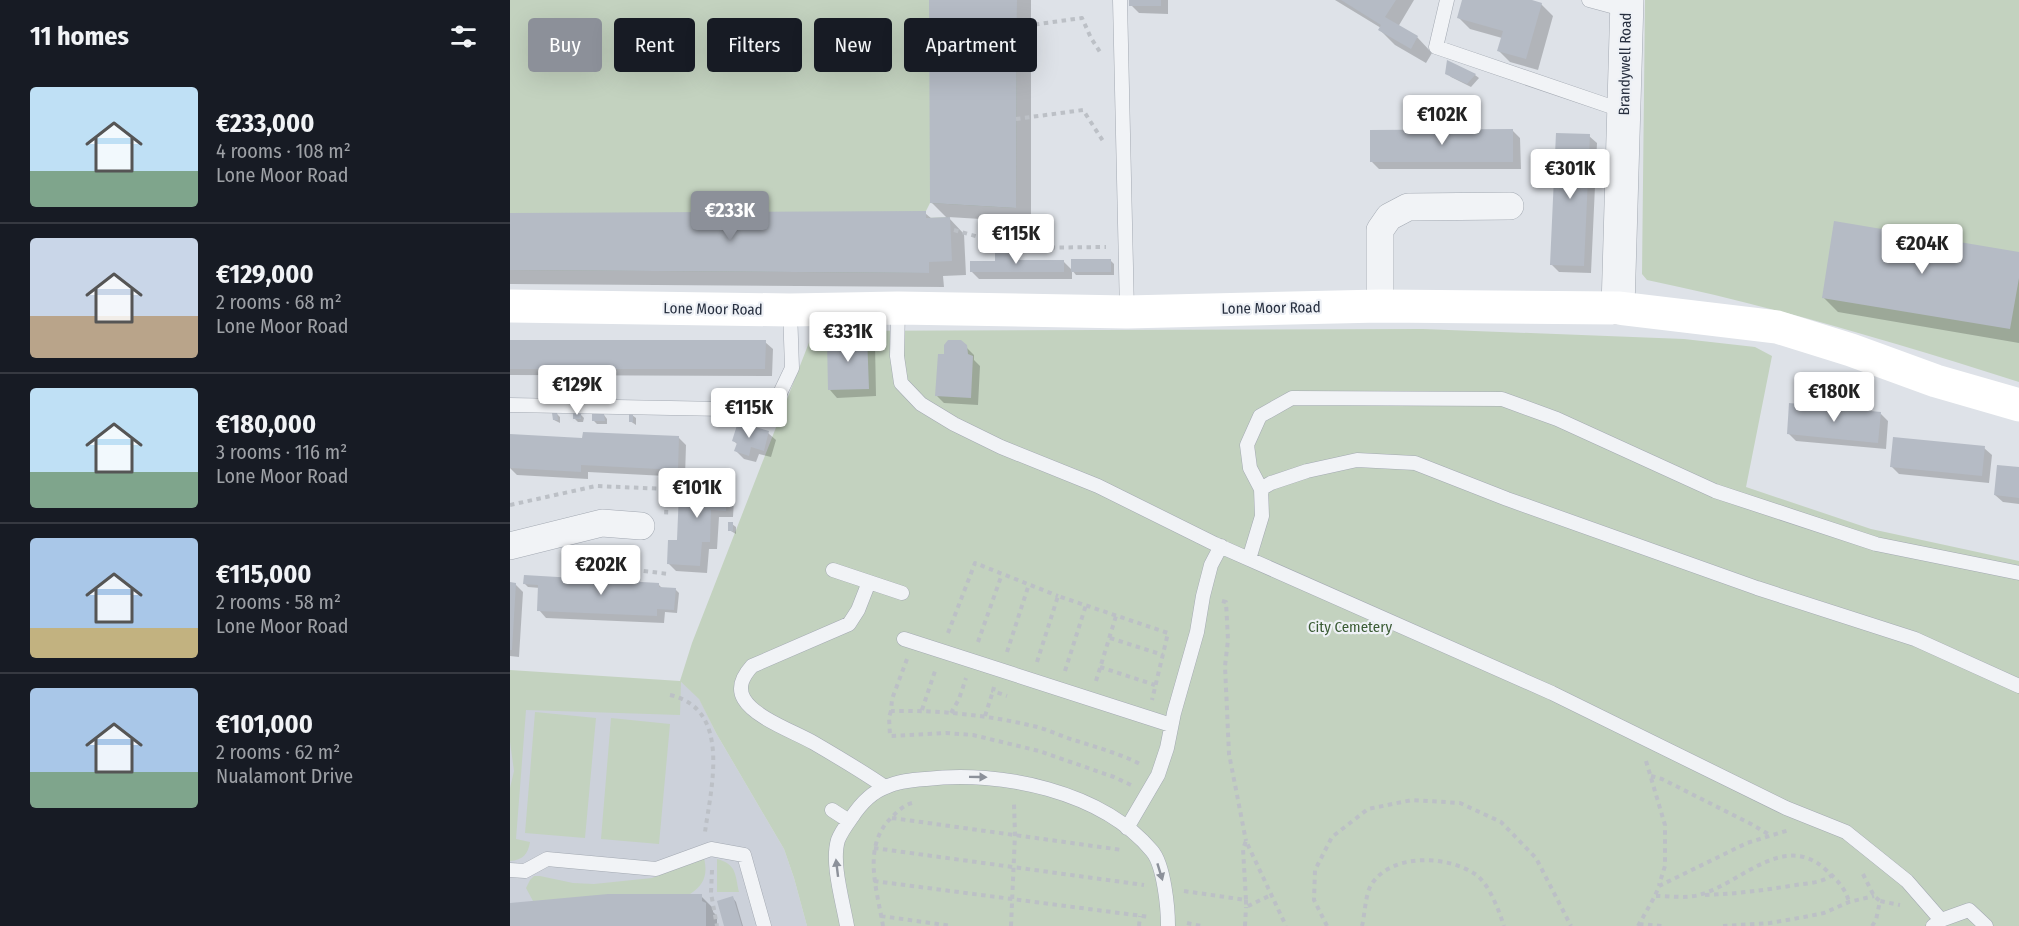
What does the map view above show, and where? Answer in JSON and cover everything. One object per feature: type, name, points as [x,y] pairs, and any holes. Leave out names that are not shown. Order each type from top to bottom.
[{"type":"main road","name":"Lone Moor Road","points":[[510,306],[1127,312],[1380,306],[1618,308],[1778,327],[1851,350],[1936,381],[2019,405]]},
{"type":"street","name":"Brandywell Road","points":[[1618,308],[1627,5]]},
{"type":"street","points":[[1380,306],[1380,230],[1389,217],[1408,207],[1510,206]]},
{"type":"street","points":[[510,546],[602,524],[653,527]]},
{"type":"lane","points":[[1120,0],[1127,312]]},
{"type":"lane","points":[[1447,0],[1436,46],[1624,111]]},
{"type":"lane","points":[[1589,0],[1627,5]]},
{"type":"lane","points":[[898,308],[897,356],[901,383],[921,404],[954,424],[1098,486],[1249,559],[1552,693],[1786,808],[1846,832],[1907,881],[1937,923],[1969,910],[1986,926]]},
{"type":"lane","points":[[510,405],[772,410],[792,368],[790,310]]},
{"type":"lane","points":[[1249,559],[1262,516],[1261,489],[1250,468],[1247,445],[1260,416],[1292,398],[1502,399],[1557,419],[1715,491],[1876,544],[2019,573]]},
{"type":"lane","points":[[1261,489],[1271,483],[1307,471],[1357,460],[1415,463],[1507,499],[1757,588],[1915,639],[2019,686]]},
{"type":"lane","points":[[1127,828],[1158,775],[1167,748],[1197,632],[1211,565],[1221,546]]},
{"type":"lane","points":[[833,570],[902,593]]},
{"type":"lane","points":[[869,582],[858,610],[849,624],[752,666],[745,674],[740,686],[743,698],[760,715],[857,768],[885,787]]},
{"type":"lane","points":[[908,640],[1172,725]]},
{"type":"lane","points":[[847,926],[836,856],[838,839],[849,821],[864,802],[885,787],[940,777],[989,778],[1040,787],[1082,802],[1119,820],[1154,853],[1167,895],[1168,923]]},
{"type":"lane","points":[[832,810],[849,821]]},
{"type":"lane","points":[[510,870],[525,871],[547,859],[656,869],[711,849],[744,855],[764,926]]},
{"type":"path","points":[[1037,24],[1082,18]]},
{"type":"path","points":[[1016,119],[1083,110]]},
{"type":"path","points":[[954,230],[1018,248],[1125,247]]},
{"type":"path","points":[[510,505],[596,486],[667,489],[653,527]]},
{"type":"path","points":[[611,552],[609,567],[669,574]]},
{"type":"path","points":[[922,710],[941,651],[975,563],[1058,596],[1168,633],[1148,717]]},
{"type":"path","points":[[951,713],[959,699],[1002,574]]},
{"type":"path","points":[[1032,680],[1058,596]]},
{"type":"path","points":[[1203,596],[1226,602],[1228,640],[1225,666],[1229,754],[1246,841],[1286,926]]},
{"type":"path","points":[[1059,689],[1086,605]]},
{"type":"path","points":[[1091,699],[1116,616]]},
{"type":"path","points":[[1110,638],[1163,655]]},
{"type":"path","points":[[908,640],[892,699],[889,717],[890,736],[946,733],[973,735],[1039,751],[1114,777],[1147,795]]},
{"type":"path","points":[[1100,667],[1155,685]]},
{"type":"path","points":[[985,716],[993,691]]},
{"type":"path","points":[[670,695],[679,697],[698,711],[713,742],[714,767],[704,837],[711,849],[711,893],[717,926]]},
{"type":"path","points":[[891,711],[922,710],[985,716],[1036,726],[1123,755],[1158,775]]},
{"type":"path","points":[[1651,743],[1645,760],[1665,825],[1665,866],[1655,896],[1638,925],[1662,926]]},
{"type":"path","points":[[1651,776],[1672,784],[1770,836]]},
{"type":"path","points":[[1327,926],[1314,900],[1315,870],[1332,837],[1368,808],[1412,800],[1460,803],[1501,822],[1536,858],[1571,926]]},
{"type":"path","points":[[883,926],[874,881],[874,848],[881,829],[907,804],[915,801]]},
{"type":"path","points":[[1003,803],[1023,806]]},
{"type":"path","points":[[1011,926],[1014,804]]},
{"type":"path","points":[[891,818],[1126,850],[1118,845]]},
{"type":"path","points":[[1659,886],[1747,843],[1800,827]]},
{"type":"path","points":[[1245,926],[1243,849],[1246,841]]},
{"type":"path","points":[[874,848],[1246,900]]},
{"type":"path","points":[[1701,895],[1762,864],[1784,856],[1809,857],[1832,875],[1846,892],[1849,902]]},
{"type":"path","points":[[1362,926],[1370,887],[1383,870],[1416,860],[1451,863],[1477,875],[1496,903],[1504,926]]},
{"type":"path","points":[[1860,871],[1865,876],[1874,896],[1880,901],[1910,907]]},
{"type":"path","points":[[1655,896],[1762,891],[1826,880],[1832,875]]},
{"type":"path","points":[[874,881],[1140,915],[1168,923]]},
{"type":"path","points":[[1246,907],[1271,895]]},
{"type":"path","points":[[1724,926],[1770,923],[1824,913],[1849,902],[1874,896]]},
{"type":"path","points":[[1872,926],[1876,920],[1880,901]]},
{"type":"path","points":[[1139,926],[1140,915]]},
{"type":"path","points":[[881,916],[952,926]]},
{"type":"shaded area","points":[[510,681],[680,681],[699,698],[716,733],[784,849],[807,926],[510,926]]},
{"type":"green space","points":[[510,0],[1017,0],[1017,18],[904,18],[904,72],[1017,72],[1016,208],[930,203],[926,211],[926,218],[950,217],[929,262],[929,273],[510,270]]},
{"type":"green space","points":[[1645,0],[2019,0],[2019,382],[1834,326],[1741,301],[1647,280],[1642,274]]},
{"type":"green space","name":"City Cemetery","points":[[1423,329],[1684,339],[1755,347],[1772,356],[1746,487],[1871,529],[2019,561],[2019,926],[807,926],[784,849],[716,733],[699,699],[681,682],[680,715],[526,710],[516,839],[530,842],[524,856],[510,861],[510,788],[514,771],[510,742],[510,670],[680,681],[692,643],[810,340],[810,331]]},
{"type":"green space","points":[[535,712],[596,718],[585,838],[525,833]]},
{"type":"green space","points":[[611,718],[670,724],[659,844],[601,839]]},
{"type":"green space","points":[[704,858],[704,879],[699,887],[690,894],[533,901],[526,888],[534,876],[594,884],[652,878]]},
{"type":"green space","points":[[717,859],[732,867],[739,892],[717,892]]},
{"type":"building","points":[[929,0],[1017,0],[1017,18],[929,18]]},
{"type":"building","points":[[1129,0],[1161,0],[1161,6],[1129,6]]},
{"type":"building","points":[[1341,0],[1396,0],[1385,17],[1418,36],[1411,49],[1378,30],[1381,25]]},
{"type":"building","points":[[1462,0],[1532,0],[1542,3],[1526,59],[1497,51],[1503,31],[1457,18]]},
{"type":"building","points":[[1447,60],[1476,74],[1467,84],[1445,74]]},
{"type":"building","points":[[929,72],[1017,72],[1016,208],[930,203]]},
{"type":"building","points":[[1513,129],[1513,162],[1370,162],[1370,130]]},
{"type":"building","points":[[1556,133],[1590,134],[1584,266],[1550,265]]},
{"type":"building","points":[[926,211],[926,218],[950,217],[952,261],[929,262],[929,273],[510,270],[510,213]]},
{"type":"building","points":[[1834,221],[2019,252],[2019,278],[2010,329],[1822,298]]},
{"type":"building","points":[[995,253],[1013,253],[1013,260],[1064,260],[1064,272],[970,272],[970,261],[995,261]]},
{"type":"building","points":[[1071,259],[1111,259],[1111,272],[1071,272]]},
{"type":"building","points":[[867,335],[869,389],[828,390],[827,340]]},
{"type":"building","points":[[510,340],[766,340],[765,369],[510,369]]},
{"type":"building","points":[[948,340],[961,340],[967,345],[968,354],[973,356],[971,398],[935,396],[938,354],[944,354],[944,345]]},
{"type":"building","points":[[1789,403],[1881,412],[1878,443],[1787,434]]},
{"type":"building","points":[[557,412],[558,420],[553,420],[552,413]]},
{"type":"building","points":[[573,413],[581,413],[581,419],[573,419]]},
{"type":"building","points":[[629,413],[633,413],[633,422],[629,422]]},
{"type":"building","points":[[592,414],[604,414],[605,421],[592,421]]},
{"type":"building","points":[[738,422],[769,431],[764,451],[751,447],[749,456],[734,451],[737,443],[732,441]]},
{"type":"building","points":[[583,432],[679,436],[678,470],[581,465],[581,472],[510,468],[510,434],[582,438]]},
{"type":"building","points":[[1893,437],[1985,446],[1982,476],[1890,467]]},
{"type":"building","points":[[1997,465],[2019,467],[2019,498],[1994,495]]},
{"type":"building","points":[[697,473],[728,475],[726,511],[711,510],[710,542],[702,542],[700,566],[667,564],[668,540],[677,540],[679,492],[696,493]]},
{"type":"building","points":[[728,522],[733,522],[733,531],[728,531]]},
{"type":"building","points":[[524,575],[659,583],[659,587],[676,588],[674,610],[657,609],[657,616],[537,611],[538,585],[523,584]]},
{"type":"building","points":[[510,582],[516,583],[512,650],[510,650]]},
{"type":"building","points":[[608,894],[702,894],[702,901],[706,903],[706,926],[510,926],[510,903]]},
{"type":"building","points":[[733,896],[742,926],[724,926],[717,901]]}]
